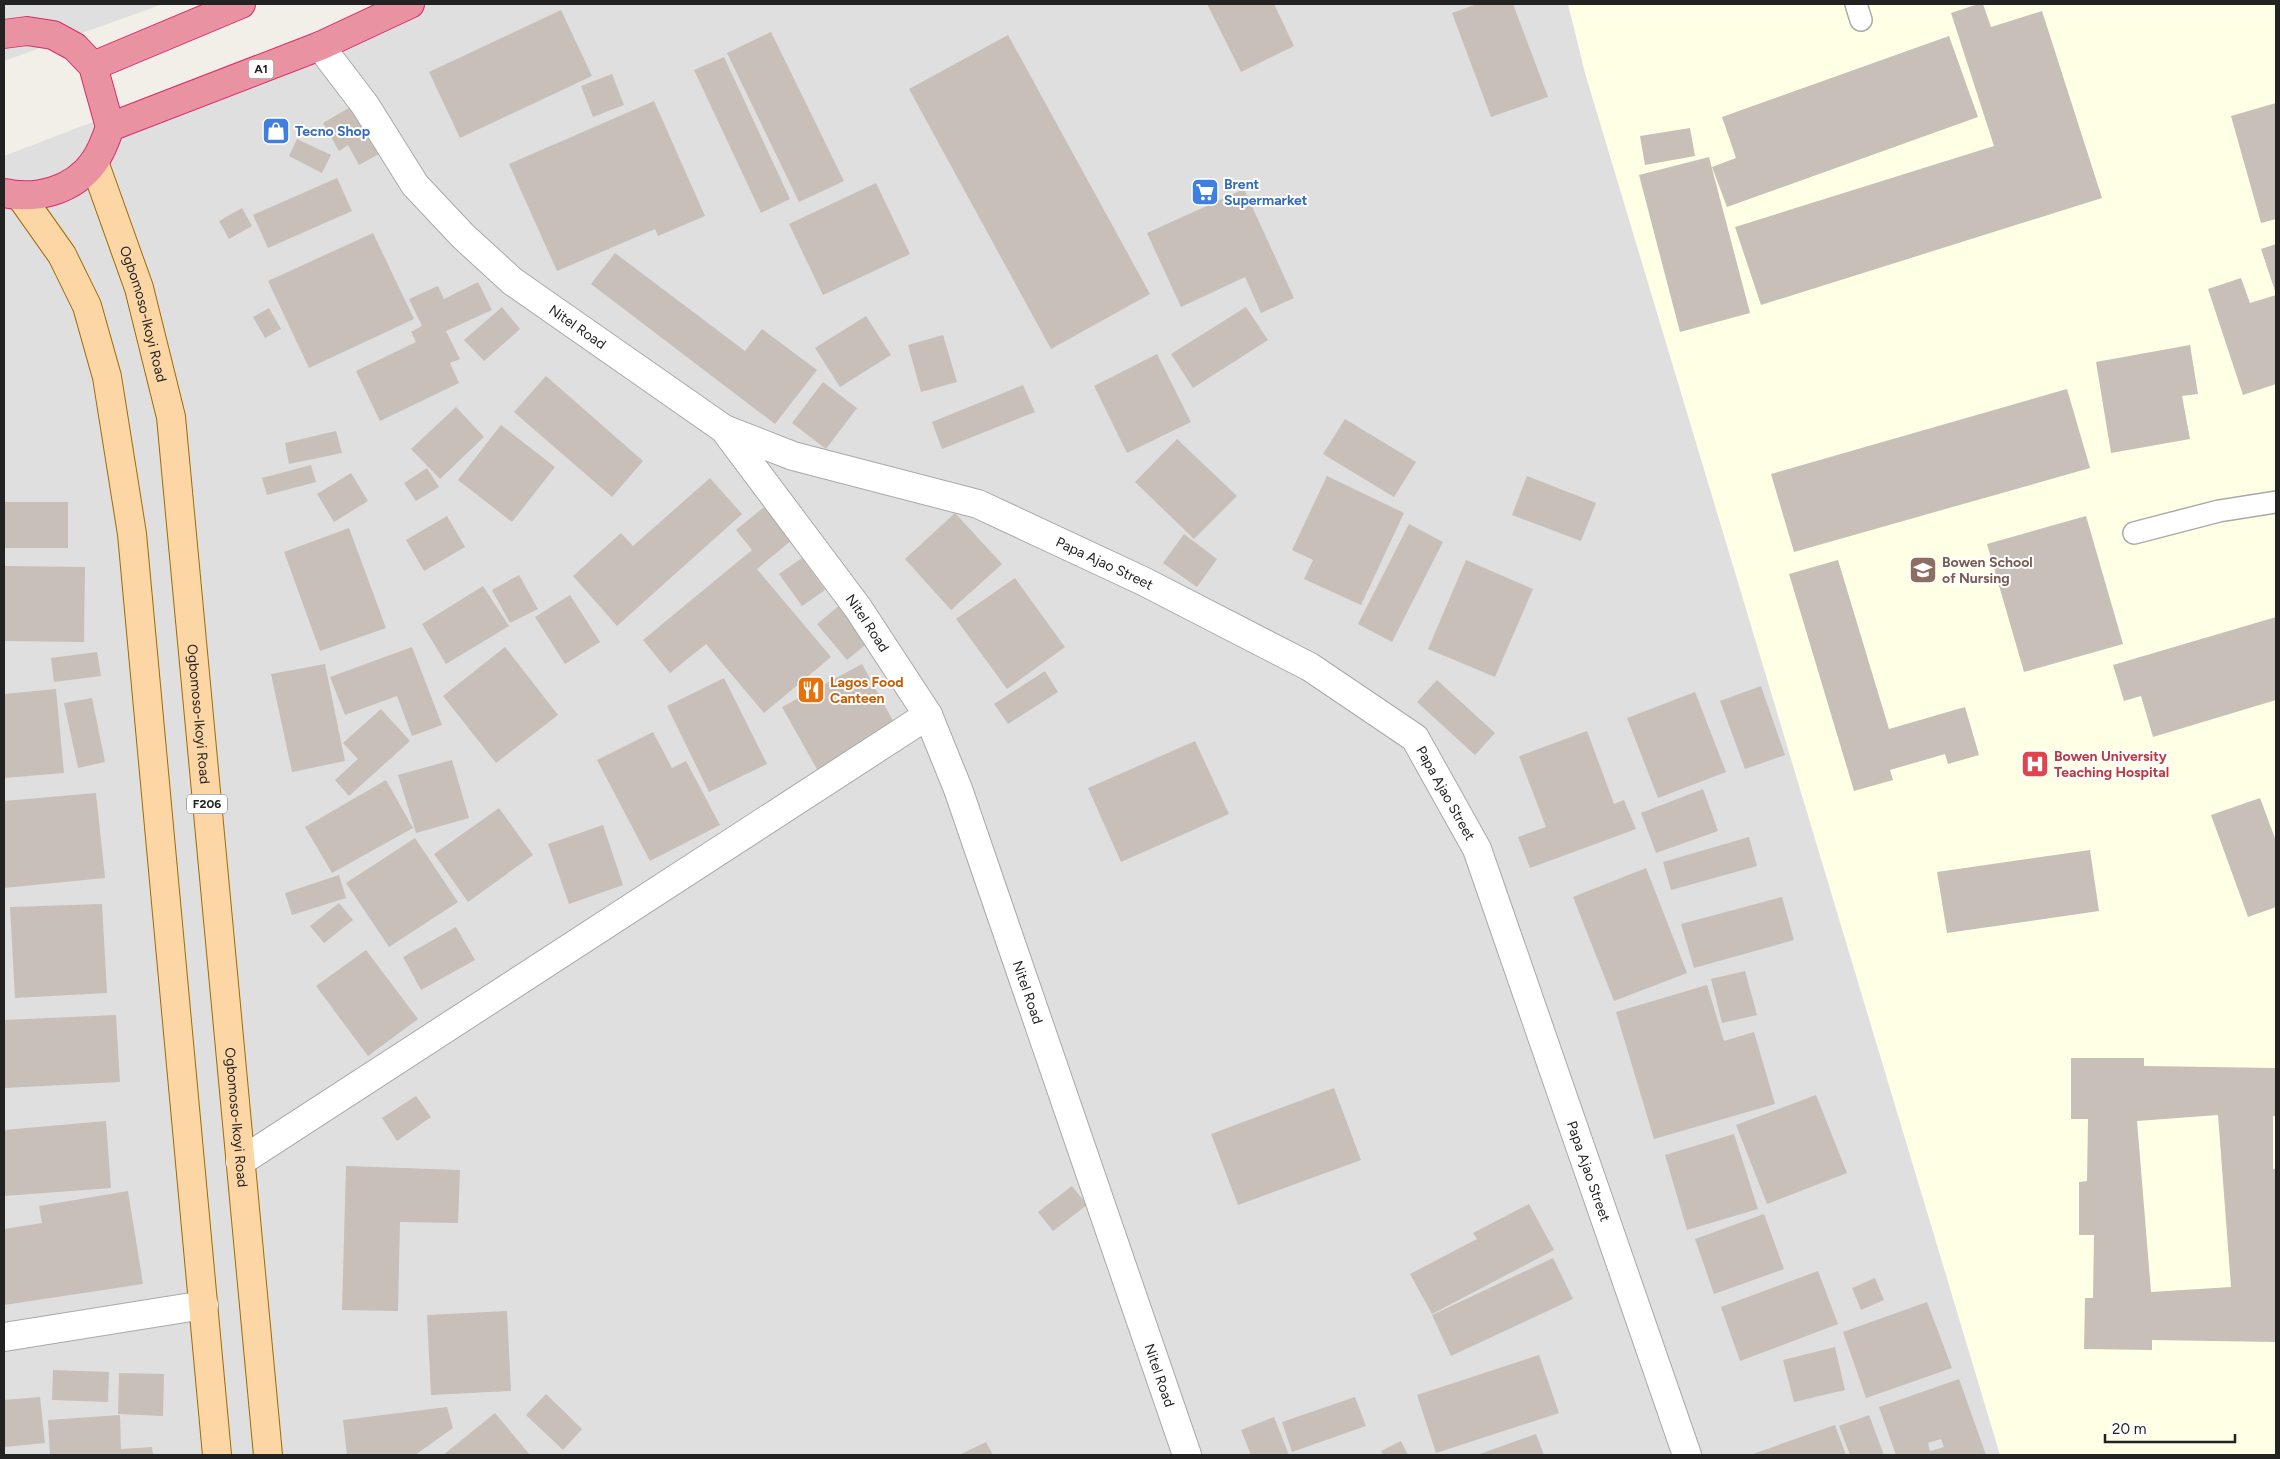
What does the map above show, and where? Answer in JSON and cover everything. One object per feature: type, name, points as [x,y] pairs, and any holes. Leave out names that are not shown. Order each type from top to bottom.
[{"type":"highway","points":[[94,66],[241,4]]},
{"type":"highway","name":"A1","points":[[110,127],[320,46],[410,4]]},
{"type":"highway","points":[[4,34],[27,31],[52,35],[75,47],[94,66],[110,127],[94,162],[76,181],[50,194],[12,195]]},
{"type":"main road","name":"Ogbomoso-Ikoyi Road","points":[[94,162],[139,288],[170,418],[268,1455]]},
{"type":"main road","points":[[12,195],[62,255],[87,306],[109,387],[132,534],[217,1455]]},
{"type":"street","name":"Nitel Road","points":[[320,46],[365,105],[415,185],[462,236],[512,281],[724,429],[858,608],[928,715],[958,789],[1187,1455]]},
{"type":"street","name":"Papa Ajao Street","points":[[724,429],[793,456],[978,504],[1143,581],[1310,667],[1415,738],[1477,849],[1687,1455]]},
{"type":"street","points":[[240,1162],[928,715]]},
{"type":"street","points":[[4,1337],[204,1305]]},
{"type":"lane","points":[[2134,533],[2219,511],[2276,502]]},
{"type":"shaded area","points":[[4,4],[163,4],[4,61]]},
{"type":"shaded area","points":[[401,4],[2276,4],[2276,1455],[4,1455],[4,156]]},
{"type":"shaded area","name":"Bowen University Teaching Hospital","points":[[1568,4],[2276,4],[2276,1455],[2000,1455],[1585,73]]},
{"type":"building","points":[[1207,4],[1274,4],[1294,46],[1241,72]]},
{"type":"building","points":[[1477,4],[1513,4],[1548,97],[1491,117],[1452,13]]},
{"type":"building","points":[[1983,4],[1991,27],[2042,11],[2102,198],[1761,305],[1735,227],[1994,146],[1951,13]]},
{"type":"building","points":[[561,10],[592,76],[460,138],[429,72]]},
{"type":"building","points":[[771,32],[844,181],[799,202],[727,53]]},
{"type":"building","points":[[1008,35],[1150,294],[1051,349],[909,89]]},
{"type":"building","points":[[1949,36],[1978,117],[1727,207],[1712,167],[1736,158],[1722,117]]},
{"type":"building","points":[[724,57],[790,199],[761,213],[694,70]]},
{"type":"building","points":[[612,74],[624,105],[593,117],[581,86]]},
{"type":"building","points":[[654,101],[705,216],[658,236],[655,229],[557,271],[509,164]]},
{"type":"building","points":[[2276,103],[2276,219],[2261,223],[2231,116]]},
{"type":"building","points":[[352,106],[379,154],[359,165],[348,145],[339,151],[323,123]]},
{"type":"building","points":[[1690,128],[1695,156],[1645,165],[1640,136]]},
{"type":"building","points":[[297,139],[331,155],[322,173],[289,156]]},
{"type":"building","points":[[1709,157],[1750,313],[1680,332],[1639,175]]},
{"type":"building","points":[[337,178],[352,211],[268,248],[253,215]]},
{"type":"building","points":[[876,183],[910,254],[823,295],[789,224]]},
{"type":"building","points":[[1244,189],[1294,298],[1261,313],[1245,277],[1181,307],[1147,233]]},
{"type":"building","points":[[242,208],[252,226],[229,239],[219,221]]},
{"type":"building","points":[[373,233],[414,319],[309,368],[268,281]]},
{"type":"building","points":[[2276,244],[2276,294],[2261,249]]},
{"type":"building","points":[[615,253],[745,351],[762,329],[817,370],[775,424],[591,284]]},
{"type":"building","points":[[2241,278],[2250,303],[2276,295],[2276,384],[2243,395],[2208,289]]},
{"type":"building","points":[[478,282],[492,310],[446,331],[460,359],[450,363],[459,383],[380,421],[356,371],[416,342],[411,332],[422,326],[409,299],[438,286],[444,299]]},
{"type":"building","points":[[502,307],[520,329],[484,361],[464,340]]},
{"type":"building","points":[[1246,307],[1268,340],[1193,388],[1171,354]]},
{"type":"building","points":[[269,308],[281,329],[265,338],[253,317]]},
{"type":"building","points":[[866,316],[891,355],[840,387],[815,348]]},
{"type":"building","points":[[943,335],[957,382],[921,392],[908,345]]},
{"type":"building","points":[[2190,345],[2198,394],[2182,396],[2190,439],[2111,453],[2096,362]]},
{"type":"building","points":[[1157,354],[1191,422],[1127,453],[1094,386]]},
{"type":"building","points":[[546,376],[643,461],[612,497],[514,412]]},
{"type":"building","points":[[823,382],[857,408],[826,449],[792,423]]},
{"type":"building","points":[[1023,385],[1035,412],[942,449],[932,422]]},
{"type":"building","points":[[2067,389],[2090,468],[1794,552],[1771,474]]},
{"type":"building","points":[[456,407],[484,437],[440,479],[411,449]]},
{"type":"building","points":[[1345,419],[1416,462],[1394,497],[1323,454]]},
{"type":"building","points":[[501,425],[555,467],[512,522],[458,480]]},
{"type":"building","points":[[336,431],[342,453],[289,464],[285,443]]},
{"type":"building","points":[[1177,439],[1237,496],[1194,539],[1135,482]]},
{"type":"building","points":[[311,465],[316,482],[267,495],[262,478]]},
{"type":"building","points":[[427,468],[439,487],[416,501],[404,483]]},
{"type":"building","points":[[351,473],[368,501],[334,522],[317,494]]},
{"type":"building","points":[[1327,476],[1404,513],[1361,605],[1304,579],[1313,560],[1292,550]]},
{"type":"building","points":[[1527,476],[1596,503],[1581,541],[1512,515]]},
{"type":"building","points":[[710,478],[742,514],[617,626],[573,576],[621,533],[633,546]]},
{"type":"building","points":[[4,502],[68,502],[68,548],[4,548]]},
{"type":"building","points":[[764,507],[792,540],[757,569],[831,657],[764,713],[706,644],[670,673],[643,640],[752,550],[736,530]]},
{"type":"building","points":[[955,513],[1002,564],[951,610],[905,559]]},
{"type":"building","points":[[447,516],[465,547],[424,571],[406,540]]},
{"type":"building","points":[[2086,516],[2123,644],[2024,672],[1987,544]]},
{"type":"building","points":[[1409,524],[1443,542],[1392,642],[1358,624]]},
{"type":"building","points":[[349,528],[386,628],[320,651],[284,552]]},
{"type":"building","points":[[1184,534],[1217,559],[1197,587],[1163,563]]},
{"type":"building","points":[[802,558],[825,590],[802,606],[779,574]]},
{"type":"building","points":[[1466,560],[1533,589],[1495,677],[1428,649]]},
{"type":"building","points":[[1838,560],[1889,729],[1965,707],[1979,755],[1948,764],[1945,754],[1890,770],[1893,780],[1854,791],[1789,574]]},
{"type":"building","points":[[4,566],[85,567],[84,642],[4,641]]},
{"type":"building","points":[[519,575],[538,609],[510,623],[492,590]]},
{"type":"building","points":[[1015,578],[1065,647],[1007,689],[956,619]]},
{"type":"building","points":[[483,586],[509,626],[446,664],[422,624]]},
{"type":"building","points":[[570,595],[600,642],[565,664],[535,617]]},
{"type":"building","points":[[840,605],[870,641],[847,660],[817,624]]},
{"type":"building","points":[[2276,617],[2276,700],[2153,737],[2141,696],[2124,701],[2113,665]]},
{"type":"building","points":[[412,647],[442,725],[412,736],[397,696],[345,715],[330,677]]},
{"type":"building","points":[[505,647],[558,715],[496,763],[443,696]]},
{"type":"building","points":[[97,652],[101,676],[54,682],[51,658]]},
{"type":"building","points":[[325,664],[345,761],[292,772],[271,674]]},
{"type":"building","points":[[862,664],[897,728],[818,771],[782,707]]},
{"type":"building","points":[[1045,671],[1058,692],[1008,724],[994,704]]},
{"type":"building","points":[[724,678],[767,764],[709,792],[667,706]]},
{"type":"building","points":[[1437,680],[1495,733],[1475,755],[1417,702]]},
{"type":"building","points":[[1761,686],[1785,755],[1745,769],[1720,701]]},
{"type":"building","points":[[56,689],[64,773],[4,778],[4,694]]},
{"type":"building","points":[[1695,692],[1726,772],[1658,798],[1627,718]]},
{"type":"building","points":[[92,698],[105,762],[78,768],[64,703]]},
{"type":"building","points":[[381,709],[410,741],[349,796],[335,780],[358,759],[343,743]]},
{"type":"building","points":[[1587,731],[1614,804],[1624,800],[1636,829],[1530,868],[1518,837],[1546,827],[1519,756]]},
{"type":"building","points":[[653,732],[672,768],[686,761],[720,825],[650,861],[597,760]]},
{"type":"building","points":[[1195,741],[1229,814],[1121,862],[1088,788]]},
{"type":"building","points":[[452,760],[469,818],[416,833],[398,775]]},
{"type":"building","points":[[386,780],[413,828],[332,873],[305,827]]},
{"type":"building","points":[[1703,789],[1718,831],[1656,853],[1641,813]]},
{"type":"building","points":[[96,793],[105,878],[4,888],[4,801]]},
{"type":"building","points":[[2260,798],[2276,841],[2276,907],[2248,917],[2211,815]]},
{"type":"building","points":[[499,808],[533,855],[468,902],[434,854]]},
{"type":"building","points":[[603,825],[623,885],[569,904],[548,844]]},
{"type":"building","points":[[1749,837],[1757,866],[1671,890],[1663,862]]},
{"type":"building","points":[[415,838],[458,902],[389,947],[346,883]]},
{"type":"building","points":[[2090,850],[2099,911],[1947,933],[1937,872]]},
{"type":"building","points":[[1646,868],[1687,973],[1614,1001],[1573,897]]},
{"type":"building","points":[[339,875],[346,898],[292,915],[285,893]]},
{"type":"building","points":[[1782,897],[1794,940],[1694,968],[1681,924]]},
{"type":"building","points":[[339,903],[353,920],[324,943],[310,926]]},
{"type":"building","points":[[102,904],[107,993],[15,998],[10,907]]},
{"type":"building","points":[[456,927],[475,960],[421,990],[403,957]]},
{"type":"building","points":[[366,950],[418,1019],[368,1056],[316,986]]},
{"type":"building","points":[[1745,971],[1757,1015],[1722,1023],[1711,979]]},
{"type":"building","points":[[1707,985],[1724,1041],[1754,1032],[1775,1104],[1654,1139],[1616,1012]]},
{"type":"building","points":[[116,1015],[120,1082],[4,1088],[4,1020]]},
{"type":"building","points":[[2071,1058],[2144,1058],[2144,1066],[2276,1068],[2276,1116],[2273,1116],[2273,1169],[2276,1169],[2276,1342],[2152,1340],[2152,1350],[2084,1349],[2085,1298],[2093,1298],[2094,1235],[2079,1235],[2079,1182],[2087,1181],[2088,1119],[2071,1119]],"holes":[[[2218,1115],[2231,1287],[2151,1292],[2137,1121]]]},
{"type":"building","points":[[1334,1088],[1361,1160],[1238,1205],[1211,1134]]},
{"type":"building","points":[[1816,1095],[1847,1173],[1767,1204],[1736,1125]]},
{"type":"building","points":[[416,1096],[431,1117],[397,1141],[382,1118]]},
{"type":"building","points":[[106,1121],[111,1188],[4,1196],[4,1130]]},
{"type":"building","points":[[1734,1134],[1758,1209],[1687,1230],[1665,1155]]},
{"type":"building","points":[[346,1166],[460,1170],[458,1223],[400,1222],[398,1311],[342,1310]]},
{"type":"building","points":[[1072,1186],[1087,1205],[1053,1231],[1038,1212]]},
{"type":"building","points":[[128,1191],[143,1284],[4,1305],[4,1229],[42,1223],[39,1206]]},
{"type":"building","points":[[1529,1204],[1554,1250],[1432,1314],[1410,1274],[1477,1239],[1473,1233]]},
{"type":"building","points":[[1764,1214],[1784,1269],[1714,1294],[1695,1239]]},
{"type":"building","points":[[1553,1258],[1573,1299],[1451,1356],[1432,1315]]},
{"type":"building","points":[[1818,1271],[1838,1324],[1740,1361],[1721,1307]]},
{"type":"building","points":[[1875,1278],[1884,1300],[1861,1310],[1852,1288]]},
{"type":"building","points":[[1927,1302],[1952,1368],[1866,1398],[1843,1332]]},
{"type":"building","points":[[507,1311],[511,1391],[431,1395],[427,1315]]},
{"type":"building","points":[[1835,1347],[1845,1390],[1794,1402],[1783,1360]]},
{"type":"building","points":[[1539,1355],[1559,1413],[1436,1453],[1417,1395]]},
{"type":"building","points":[[53,1370],[109,1372],[108,1402],[52,1400]]},
{"type":"building","points":[[119,1373],[164,1374],[163,1416],[118,1414]]},
{"type":"building","points":[[1959,1379],[1986,1455],[1896,1455],[1879,1407]],"holes":[[[1941,1439],[1944,1447],[1930,1451],[1928,1443]]]},
{"type":"building","points":[[546,1394],[582,1429],[563,1450],[526,1415]]},
{"type":"building","points":[[40,1397],[45,1443],[4,1447],[4,1400]]},
{"type":"building","points":[[1355,1397],[1366,1426],[1292,1452],[1282,1422]]},
{"type":"building","points":[[447,1407],[453,1428],[415,1455],[347,1455],[343,1420]]},
{"type":"building","points":[[495,1413],[530,1455],[443,1455]]},
{"type":"building","points":[[120,1415],[121,1449],[152,1447],[153,1455],[50,1455],[48,1420]]},
{"type":"building","points":[[1869,1415],[1884,1455],[1850,1455],[1839,1426]]},
{"type":"building","points":[[1274,1417],[1289,1455],[1251,1455],[1241,1430]]},
{"type":"building","points":[[1835,1425],[1846,1455],[1750,1455]]},
{"type":"building","points":[[1536,1434],[1544,1455],[1477,1455]]},
{"type":"building","points":[[1401,1441],[1408,1455],[1383,1455],[1381,1451]]},
{"type":"building","points":[[986,1442],[993,1455],[959,1455]]},
{"type":"place","name":"Tecno Shop","points":[[276,131]]},
{"type":"place","name":"Brent Supermarket","points":[[1205,192]]},
{"type":"place","name":"Bowen School of Nursing","points":[[1923,570]]},
{"type":"place","name":"Lagos Food Canteen","points":[[811,690]]},
{"type":"place","name":"Bowen University Teaching Hospital","points":[[2035,764]]}]
